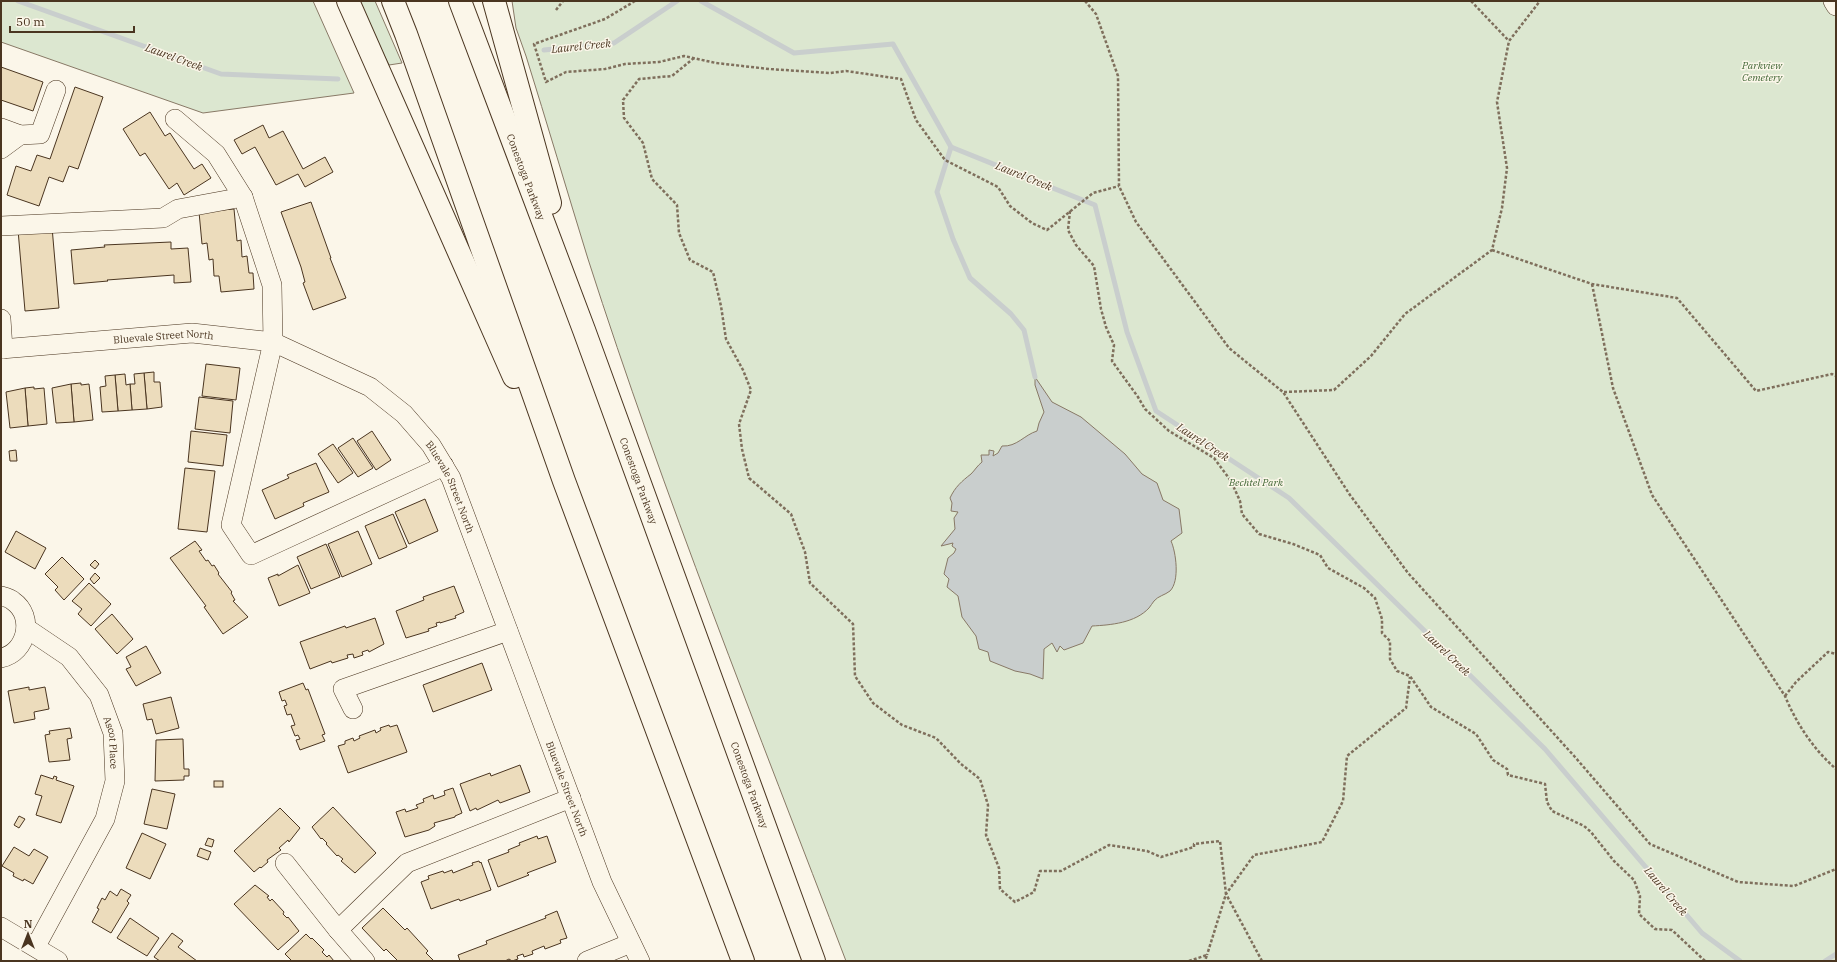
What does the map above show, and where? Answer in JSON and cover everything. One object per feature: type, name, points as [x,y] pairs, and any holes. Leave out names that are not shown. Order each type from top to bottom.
[{"type":"highway","points":[[348,1],[496,339],[564,481]]},
{"type":"highway","points":[[393,1],[409,41],[564,481],[743,961]]},
{"type":"highway","name":"Conestoga Parkway","points":[[460,1],[584,330],[814,961]]},
{"type":"highway","points":[[494,1],[584,330]]},
{"type":"street","points":[[1833,1],[1836,6]]},
{"type":"street","points":[[1,128],[20,135],[40,134],[56,90]]},
{"type":"street","points":[[175,119],[216,154],[243,197],[272,285],[273,342],[231,525],[251,555],[444,466]]},
{"type":"street","points":[[1,149],[20,135]]},
{"type":"street","points":[[1,226],[163,218],[178,209],[243,197]]},
{"type":"street","points":[[1,319],[2,349]]},
{"type":"street","name":"Bluevale Street North","points":[[2,349],[192,333],[273,342],[370,386],[404,414],[431,445],[452,478],[602,882],[640,961]]},
{"type":"street","points":[[1,596],[12,600],[21,609],[26,628],[23,641],[16,650],[7,657],[1,658]]},
{"type":"street","name":"Ascot Place","points":[[26,628],[69,657],[99,695],[113,733],[115,781],[105,818],[36,946]]},
{"type":"street","points":[[353,709],[343,689],[508,631]]},
{"type":"street","points":[[338,930],[406,863],[571,798]]},
{"type":"street","points":[[285,863],[338,930],[366,961]]},
{"type":"street","points":[[1,927],[36,946],[58,961]]},
{"type":"street","points":[[587,961],[631,943]]},
{"type":"path","points":[[556,10],[563,1]]},
{"type":"path","points":[[635,1],[605,19],[534,44],[546,82],[566,72],[605,69],[625,64],[659,62],[684,56],[716,63],[769,69],[830,73],[846,71],[901,79],[916,120],[945,160],[998,187],[1010,206],[1032,223],[1047,230],[1093,193],[1119,186]]},
{"type":"path","points":[[1085,1],[1096,14],[1118,76],[1119,186],[1136,222],[1229,348],[1283,392],[1350,494],[1408,573],[1575,757],[1650,844],[1738,882],[1794,886],[1836,869]]},
{"type":"path","points":[[1471,1],[1509,41]]},
{"type":"path","points":[[1283,392],[1334,390],[1372,356],[1405,314],[1492,250],[1502,208],[1507,168],[1498,102],[1509,41],[1540,1]]},
{"type":"path","points":[[694,58],[672,76],[639,79],[623,100],[624,118],[643,143],[652,178],[677,205],[679,233],[690,260],[713,272],[721,306],[726,339],[743,370],[751,390],[739,424],[742,449],[749,478],[791,514],[805,552],[810,583],[853,624],[856,676],[873,703],[902,725],[936,738],[961,764],[980,779],[988,805],[986,834],[998,868],[1000,889],[1015,902],[1034,892],[1040,871],[1060,871],[1109,845],[1147,851],[1161,857],[1194,847],[1194,844],[1220,841],[1226,894],[1262,961]]},
{"type":"path","points":[[1070,211],[1068,230],[1076,246],[1094,266],[1101,309],[1106,327],[1114,345],[1112,361],[1145,409],[1170,432],[1214,458],[1234,487],[1240,501],[1242,514],[1259,534],[1293,544],[1320,555],[1328,568],[1364,588],[1375,598],[1382,618],[1382,633],[1390,641],[1390,659],[1396,671],[1410,676],[1431,707],[1476,734],[1493,760],[1507,769],[1508,775],[1545,784],[1547,802],[1552,810],[1587,829],[1614,861],[1634,880],[1640,896],[1640,914],[1655,929],[1672,930],[1704,961]]},
{"type":"path","points":[[1492,250],[1592,284],[1677,298],[1756,391],[1832,374],[1836,376]]},
{"type":"path","points":[[1592,284],[1613,388],[1652,495],[1785,696],[1793,716],[1824,759],[1836,769]]},
{"type":"path","points":[[1785,696],[1796,682],[1828,652],[1836,654]]},
{"type":"path","points":[[1205,961],[1226,894],[1254,855],[1322,842],[1343,801],[1347,756],[1406,708],[1410,676]]},
{"type":"path","points":[[1189,961],[1207,956]]},
{"type":"green space","points":[[1,1],[313,1],[354,93],[203,113],[1,42]]},
{"type":"green space","points":[[356,1],[375,1],[402,63],[389,65]]},
{"type":"green space","name":"Bechtel Park","points":[[512,1],[1836,1],[1836,961],[846,961],[712,612],[617,348],[516,28]]},
{"type":"shaded area","points":[[1035,377],[1052,402],[1081,417],[1125,454],[1142,474],[1157,483],[1163,500],[1179,509],[1182,533],[1171,541],[1176,559],[1176,574],[1175,581],[1170,591],[1156,599],[1149,608],[1137,617],[1115,624],[1092,626],[1083,643],[1064,650],[1060,646],[1057,652],[1052,643],[1044,649],[1043,679],[1030,674],[1015,671],[990,661],[988,652],[979,649],[976,636],[962,617],[958,596],[947,587],[949,579],[944,574],[948,558],[956,549],[952,546],[953,543],[941,546],[955,529],[954,518],[958,512],[951,511],[952,503],[950,498],[959,484],[982,462],[981,455],[989,455],[989,450],[994,451],[993,456],[998,453],[1002,446],[1012,445],[1037,431],[1044,412],[1035,385]]},
{"type":"building","points":[[1,67],[43,82],[33,111],[1,100]]},
{"type":"building","points":[[75,87],[103,97],[78,169],[69,166],[63,182],[49,177],[39,206],[7,195],[16,166],[31,171],[37,155],[50,159]]},
{"type":"building","points":[[150,112],[165,136],[170,133],[194,169],[202,164],[211,178],[184,195],[177,183],[169,189],[145,153],[140,156],[123,129]]},
{"type":"building","points":[[263,125],[269,138],[283,131],[303,169],[325,157],[333,172],[305,187],[298,174],[276,185],[255,147],[242,154],[234,140]]},
{"type":"building","points":[[311,202],[330,258],[346,298],[313,310],[303,283],[305,282],[301,267],[281,212]]},
{"type":"building","points":[[234,209],[237,241],[241,240],[242,257],[247,256],[249,273],[253,273],[254,289],[221,292],[219,276],[214,276],[213,259],[209,260],[207,243],[202,244],[199,212]]},
{"type":"building","points":[[52,227],[59,308],[25,311],[18,230]]},
{"type":"building","points":[[171,242],[171,249],[188,248],[191,282],[174,283],[174,275],[74,284],[71,250],[105,247],[104,245]]},
{"type":"building","points":[[206,364],[240,368],[236,400],[202,396]]},
{"type":"building","points":[[154,372],[154,382],[160,382],[162,407],[147,409],[144,373]]},
{"type":"building","points":[[144,373],[147,409],[132,410],[130,384],[135,384],[134,374]]},
{"type":"building","points":[[125,374],[126,385],[130,384],[132,410],[118,411],[115,375]]},
{"type":"building","points":[[115,375],[118,411],[102,412],[100,387],[106,386],[105,376]]},
{"type":"building","points":[[81,383],[81,385],[89,384],[93,420],[74,422],[71,384]]},
{"type":"building","points":[[71,384],[74,422],[56,423],[52,388]]},
{"type":"building","points":[[34,387],[34,389],[44,388],[47,424],[28,426],[25,388]]},
{"type":"building","points":[[25,388],[28,426],[10,428],[6,392]]},
{"type":"building","points":[[199,397],[233,401],[230,433],[195,429]]},
{"type":"building","points":[[191,431],[227,435],[223,466],[188,462]]},
{"type":"building","points":[[372,431],[391,460],[376,470],[357,441]]},
{"type":"building","points":[[353,438],[373,468],[358,477],[338,448]]},
{"type":"building","points":[[333,444],[353,473],[338,483],[318,454]]},
{"type":"building","points":[[16,450],[17,461],[10,461],[9,451]]},
{"type":"building","points":[[316,463],[329,492],[303,503],[304,506],[275,519],[262,490],[289,478],[287,475]]},
{"type":"building","points":[[185,468],[215,471],[207,532],[178,529]]},
{"type":"building","points":[[425,499],[438,531],[409,544],[395,512]]},
{"type":"building","points":[[393,514],[407,547],[379,559],[365,526]]},
{"type":"building","points":[[16,531],[46,548],[35,569],[5,552]]},
{"type":"building","points":[[358,531],[372,564],[342,577],[328,544]]},
{"type":"building","points":[[195,541],[202,550],[199,551],[206,561],[208,560],[212,566],[214,565],[219,573],[218,574],[232,592],[231,593],[235,600],[233,601],[248,617],[223,634],[204,607],[206,606],[170,558]]},
{"type":"building","points":[[326,544],[340,577],[311,589],[297,557]]},
{"type":"building","points":[[62,557],[84,579],[64,600],[55,590],[58,587],[45,574]]},
{"type":"building","points":[[95,560],[99,564],[95,569],[90,565]]},
{"type":"building","points":[[298,565],[310,593],[279,606],[268,578],[278,574],[278,576]]},
{"type":"building","points":[[95,573],[100,578],[94,584],[90,579]]},
{"type":"building","points":[[89,583],[111,604],[91,626],[78,614],[82,609],[72,601]]},
{"type":"building","points":[[454,586],[464,612],[455,616],[456,618],[436,623],[437,626],[428,629],[429,631],[406,638],[396,611],[424,600],[423,597]]},
{"type":"building","points":[[112,614],[133,639],[117,654],[95,629]]},
{"type":"building","points":[[375,618],[384,644],[369,652],[368,650],[362,652],[363,655],[354,658],[353,654],[347,655],[348,658],[332,663],[331,661],[310,669],[300,642],[345,626],[346,628]]},
{"type":"building","points":[[146,646],[161,673],[136,686],[126,669],[131,667],[126,657]]},
{"type":"building","points":[[482,663],[492,690],[433,712],[423,685]]},
{"type":"building","points":[[303,683],[306,690],[308,689],[325,734],[322,735],[325,741],[300,750],[296,740],[300,739],[298,735],[295,736],[291,726],[295,725],[291,714],[287,715],[284,706],[287,705],[285,700],[282,701],[279,692]]},
{"type":"building","points":[[29,687],[29,690],[45,687],[49,709],[34,712],[35,719],[14,723],[8,691]]},
{"type":"building","points":[[171,697],[179,728],[156,734],[152,719],[147,720],[143,704]]},
{"type":"building","points":[[389,725],[390,727],[397,725],[407,752],[348,773],[338,746],[345,744],[345,741],[353,738],[354,741],[360,738],[359,736],[375,730],[376,733],[381,730],[380,728]]},
{"type":"building","points":[[70,728],[72,738],[67,739],[70,760],[49,762],[45,735],[50,734],[49,731]]},
{"type":"building","points":[[183,739],[184,769],[189,769],[189,776],[184,776],[184,780],[155,781],[156,740]]},
{"type":"building","points":[[520,765],[530,792],[500,803],[498,800],[477,810],[476,808],[470,811],[460,784],[490,773],[491,776]]},
{"type":"building","points":[[41,775],[53,779],[54,776],[57,777],[56,780],[74,786],[61,823],[36,815],[42,796],[35,794]]},
{"type":"building","points":[[214,781],[223,781],[223,787],[214,787]]},
{"type":"building","points":[[453,788],[462,813],[455,817],[434,823],[435,826],[429,830],[405,837],[396,812],[405,809],[406,812],[418,808],[416,805],[424,802],[423,799],[433,795],[434,799],[445,795],[444,791]]},
{"type":"building","points":[[152,789],[175,794],[167,829],[144,824]]},
{"type":"building","points":[[333,807],[376,853],[355,873],[341,861],[343,859],[338,855],[337,856],[312,827]]},
{"type":"building","points":[[280,808],[300,828],[289,842],[288,840],[279,848],[281,850],[267,860],[268,862],[261,868],[260,867],[254,872],[234,851]]},
{"type":"building","points":[[19,816],[25,819],[19,828],[14,825]]},
{"type":"building","points":[[142,833],[166,844],[150,879],[126,868]]},
{"type":"building","points":[[537,836],[538,839],[547,836],[556,862],[527,873],[529,875],[498,887],[488,860],[509,852],[508,850],[520,845],[519,843]]},
{"type":"building","points":[[208,838],[214,840],[212,847],[205,845]]},
{"type":"building","points":[[14,847],[29,856],[34,849],[48,857],[33,884],[24,879],[23,881],[13,876],[14,873],[2,866]]},
{"type":"building","points":[[200,848],[211,852],[208,860],[197,856]]},
{"type":"building","points":[[479,861],[480,863],[481,862],[491,890],[431,909],[421,882],[429,879],[428,876],[443,871],[444,873],[452,870],[453,873]]},
{"type":"building","points":[[255,885],[269,896],[267,897],[270,901],[272,899],[284,912],[283,914],[287,918],[288,917],[299,931],[278,950],[234,904]]},
{"type":"building","points":[[121,889],[131,895],[127,901],[129,903],[111,933],[92,922],[99,909],[97,908],[102,898],[105,900],[110,891],[117,896]]},
{"type":"building","points":[[383,908],[405,930],[407,928],[428,951],[426,953],[434,961],[398,961],[386,949],[384,951],[362,928]]},
{"type":"building","points":[[557,911],[567,938],[560,940],[561,943],[545,949],[544,946],[532,951],[533,954],[524,957],[523,954],[517,956],[518,959],[512,961],[509,959],[505,961],[460,961],[458,955],[487,944],[486,941],[546,918],[545,916]]},
{"type":"building","points":[[130,918],[159,938],[147,956],[117,938]]},
{"type":"building","points":[[172,933],[183,941],[178,947],[197,961],[160,961],[154,957]]},
{"type":"building","points":[[306,934],[324,950],[322,952],[327,957],[329,955],[334,961],[292,961],[285,954]]},
{"type":"waterway","name":"Laurel Creek","points":[[18,1],[221,74],[338,79]]},
{"type":"waterway","name":"Laurel Creek","points":[[544,50],[614,43],[677,1]]},
{"type":"waterway","name":"Laurel Creek","points":[[701,1],[794,53],[893,44],[951,147],[1095,205],[1127,332],[1156,411],[1289,498],[1545,749],[1702,933],[1740,961]]},
{"type":"waterway","points":[[951,147],[937,192],[953,239],[970,278],[1011,314],[1024,330],[1035,377]]},
{"type":"waterway","name":"Laurel Creek","points":[[1825,961],[1836,954]]},
{"type":"park label","name":"Parkview Cemetery","points":[[1762,70]]}]
